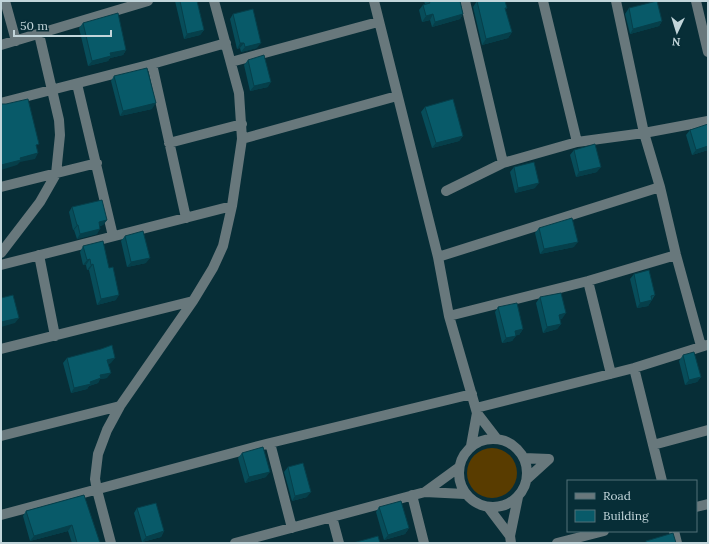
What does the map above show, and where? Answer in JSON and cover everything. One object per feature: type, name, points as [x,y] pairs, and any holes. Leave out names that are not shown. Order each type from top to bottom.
[{"type":"street","points":[[5,1],[16,41]]},
{"type":"street","points":[[1,45],[148,1]]},
{"type":"street","points":[[111,543],[96,490],[98,454],[107,430],[120,406],[193,301],[213,268],[223,246],[232,206],[242,139],[242,124],[239,93],[214,1]]},
{"type":"street","points":[[465,1],[503,163]]},
{"type":"street","points":[[543,1],[577,142]]},
{"type":"street","points":[[477,411],[634,368],[705,345],[676,255],[660,187],[644,133],[616,1]]},
{"type":"street","points":[[696,1],[708,52]]},
{"type":"street","points":[[373,2],[438,257],[449,316],[477,411],[497,439]]},
{"type":"street","points":[[231,62],[378,22]]},
{"type":"street","points":[[1,253],[40,202],[56,174],[60,135],[59,120],[39,34]]},
{"type":"street","points":[[1,103],[152,64],[226,43]]},
{"type":"street","points":[[152,64],[186,218]]},
{"type":"street","points":[[77,84],[97,163],[113,236]]},
{"type":"street","points":[[242,139],[397,96]]},
{"type":"street","points":[[446,191],[503,163],[577,142],[644,133],[708,121]]},
{"type":"street","points":[[169,143],[242,124]]},
{"type":"street","points":[[1,186],[97,163]]},
{"type":"street","points":[[438,257],[660,187]]},
{"type":"street","points":[[1,265],[232,206]]},
{"type":"street","points":[[39,255],[55,336]]},
{"type":"street","points":[[449,316],[588,281],[676,255]]},
{"type":"street","points":[[588,281],[611,374]]},
{"type":"street","points":[[1,350],[193,301]]},
{"type":"street","points":[[634,368],[662,480]]},
{"type":"street","points":[[1,515],[270,443],[472,394]]},
{"type":"street","points":[[1,436],[120,406]]},
{"type":"street","points":[[471,446],[477,411]]},
{"type":"street","points":[[653,445],[708,430]]},
{"type":"street","points":[[497,439],[513,445],[524,458],[527,468],[527,479],[524,488],[518,497],[509,504],[499,507],[488,507],[475,503],[465,494],[459,482],[458,468],[463,456],[471,446],[483,440],[497,439]]},
{"type":"street","points":[[270,443],[292,528]]},
{"type":"street","points":[[524,458],[549,459],[527,479]]},
{"type":"street","points":[[425,492],[458,468]]},
{"type":"street","points":[[235,543],[250,541],[425,492],[465,494]]},
{"type":"street","points":[[412,495],[424,543]]},
{"type":"street","points":[[510,540],[518,497]]},
{"type":"street","points":[[697,507],[708,504]]},
{"type":"street","points":[[488,507],[510,540]]},
{"type":"street","points":[[332,517],[340,543]]},
{"type":"street","points":[[557,543],[600,532]]},
{"type":"street","points":[[674,532],[677,543]]},
{"type":"shaded area","points":[[487,448],[497,448],[510,455],[517,468],[517,478],[510,491],[497,498],[487,498],[478,494],[471,487],[467,478],[467,468],[471,459],[478,452]]},
{"type":"building","points":[[180,1],[197,1],[204,30],[187,34]]},
{"type":"building","points":[[429,1],[460,1],[463,14],[435,22],[433,14],[426,16],[423,5],[430,3]]},
{"type":"building","points":[[477,1],[505,1],[507,8],[505,8],[512,32],[486,39]]},
{"type":"building","points":[[657,1],[662,21],[633,29],[629,8]]},
{"type":"building","points":[[253,9],[261,43],[245,47],[244,43],[240,43],[233,14]]},
{"type":"building","points":[[118,13],[126,50],[110,53],[111,56],[92,61],[83,23]]},
{"type":"building","points":[[264,55],[271,82],[254,86],[248,60]]},
{"type":"building","points":[[147,68],[156,103],[123,111],[114,76]]},
{"type":"building","points":[[28,99],[39,144],[36,145],[38,153],[20,158],[21,160],[1,165],[1,104]]},
{"type":"building","points":[[453,99],[463,136],[436,143],[425,107]]},
{"type":"building","points":[[708,124],[708,146],[696,150],[690,130]]},
{"type":"building","points":[[595,144],[601,167],[579,172],[574,150]]},
{"type":"building","points":[[534,162],[539,183],[518,188],[514,167]]},
{"type":"building","points":[[102,200],[107,220],[99,222],[100,229],[80,234],[72,207]]},
{"type":"building","points":[[572,218],[578,242],[544,249],[539,228]]},
{"type":"building","points":[[143,231],[150,258],[131,262],[125,236]]},
{"type":"building","points":[[103,241],[109,268],[113,267],[119,295],[101,299],[93,264],[91,265],[90,259],[87,260],[83,246]]},
{"type":"building","points":[[649,270],[655,295],[651,296],[652,300],[640,303],[634,274]]},
{"type":"building","points":[[561,293],[566,313],[559,315],[561,324],[547,327],[540,297]]},
{"type":"building","points":[[13,295],[19,318],[1,322],[1,298]]},
{"type":"building","points":[[517,303],[523,329],[515,331],[516,336],[506,338],[498,307]]},
{"type":"building","points":[[112,345],[115,358],[107,360],[111,373],[100,375],[101,378],[90,382],[91,384],[74,388],[67,358]]},
{"type":"building","points":[[694,352],[701,377],[689,380],[683,355]]},
{"type":"building","points":[[263,447],[270,472],[249,477],[242,453]]},
{"type":"building","points":[[303,463],[311,492],[295,496],[288,467]]},
{"type":"building","points":[[84,495],[100,543],[77,543],[72,525],[34,536],[26,511]]},
{"type":"building","points":[[401,501],[409,528],[388,535],[379,507]]},
{"type":"building","points":[[156,503],[164,531],[146,537],[137,508]]},
{"type":"building","points":[[673,533],[676,543],[646,543],[646,541]]},
{"type":"building","points":[[378,536],[380,543],[353,543]]}]
